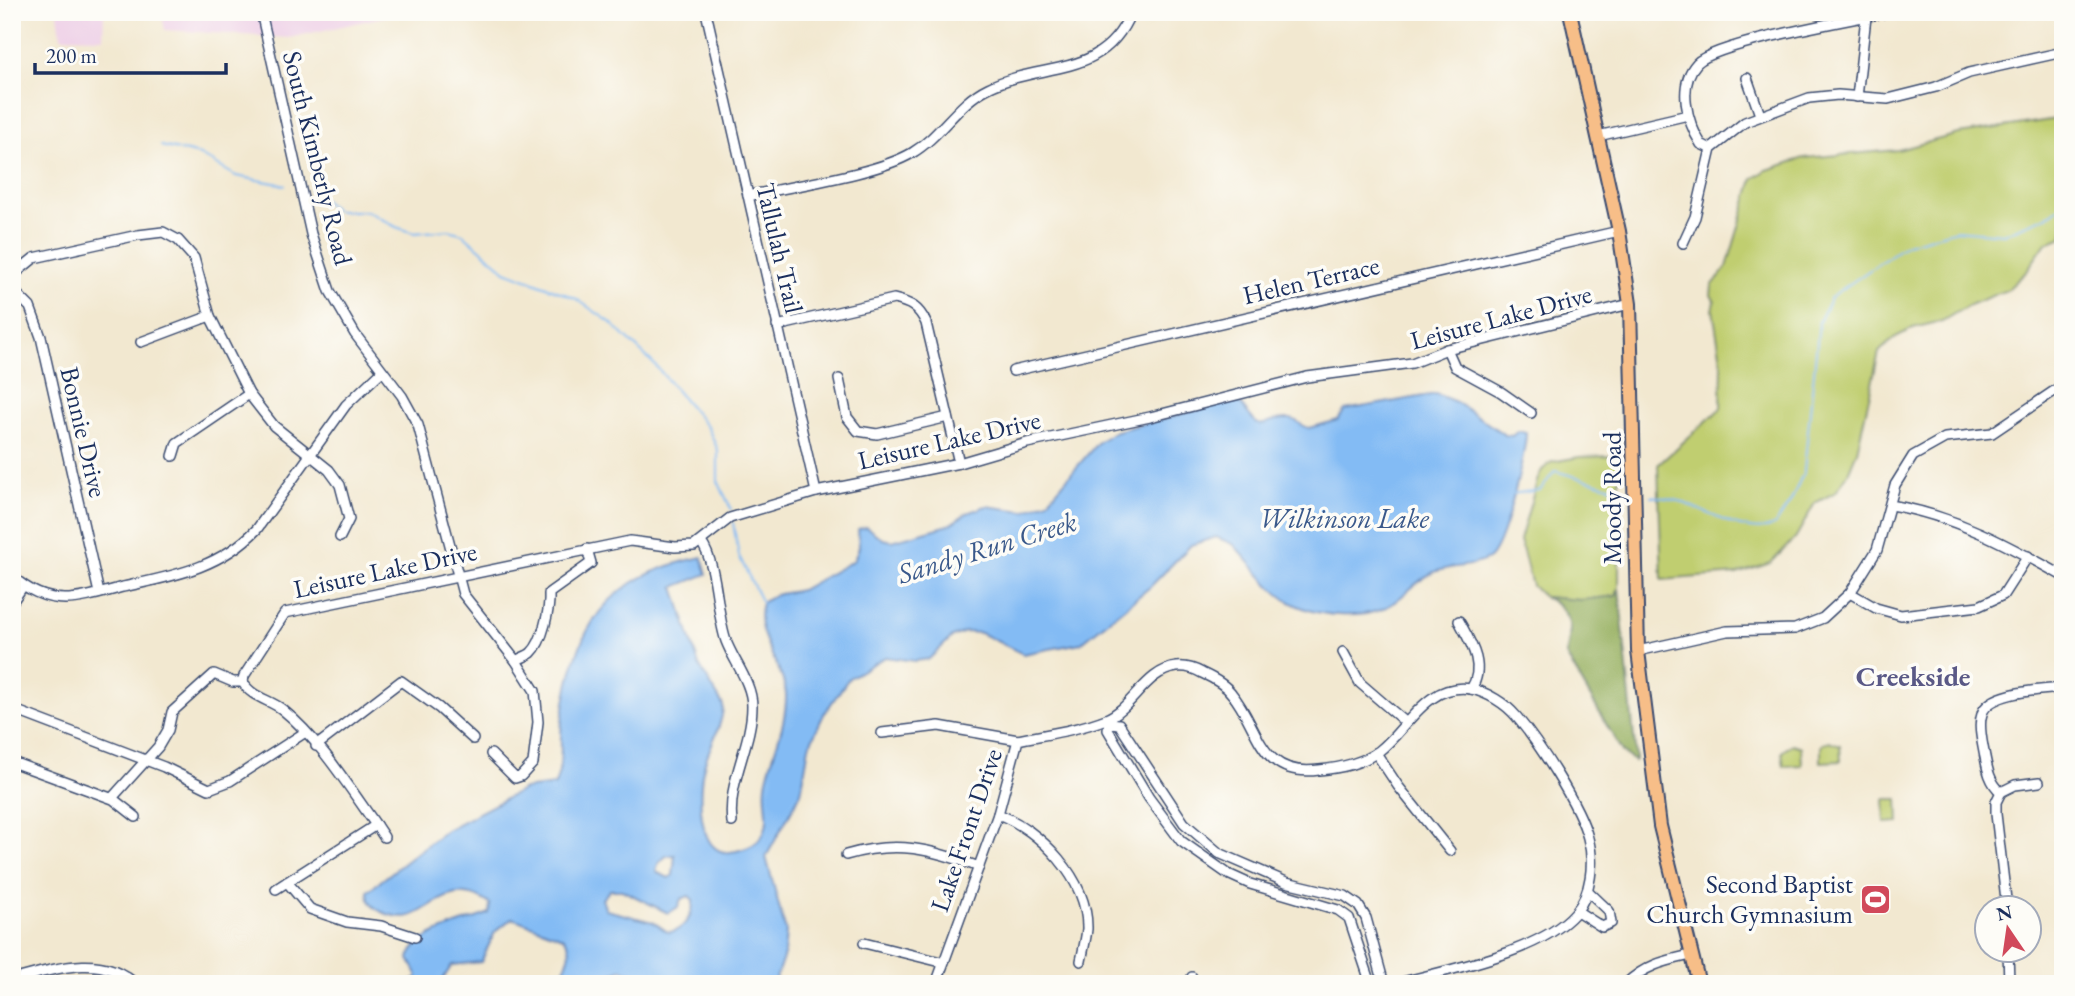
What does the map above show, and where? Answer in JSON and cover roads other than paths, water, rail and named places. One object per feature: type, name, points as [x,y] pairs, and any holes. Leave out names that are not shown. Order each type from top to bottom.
[{"type":"main road","name":"Moody Road","points":[[1570,12],[1619,231],[1630,304],[1638,651],[1660,827],[1697,983]]},
{"type":"street","name":"South Kimberly Road","points":[[261,12],[320,264],[341,314],[402,396],[422,435],[456,576],[463,594],[516,661],[535,691],[537,704],[533,763],[521,776],[515,778],[491,754]]},
{"type":"street","name":"Tallulah Trail","points":[[706,12],[816,492]]},
{"type":"street","points":[[748,196],[889,163],[913,153],[967,101],[989,87],[1094,57],[1124,31],[1131,12]]},
{"type":"street","points":[[1711,149],[1701,144],[1688,115],[1688,79],[1698,62],[1720,51],[1797,31],[1889,12]]},
{"type":"street","points":[[1857,97],[1866,17]]},
{"type":"street","points":[[1683,243],[1698,207],[1711,149],[1732,131],[1760,115],[1809,98],[1838,95],[1888,99],[1936,87],[1969,73],[2063,52]]},
{"type":"street","points":[[1747,78],[1760,115]]},
{"type":"street","points":[[1598,136],[1688,115]]},
{"type":"street","name":"Helen Terrace","points":[[1013,371],[1619,231]]},
{"type":"street","points":[[12,276],[34,258],[163,232],[178,240],[194,258],[210,316],[249,394],[274,426],[329,470],[340,485],[349,519],[340,537]]},
{"type":"street","name":"Bonnie Drive","points":[[12,289],[30,307],[41,337],[99,593]]},
{"type":"street","points":[[777,326],[894,299],[910,303],[921,312],[926,323],[959,463]]},
{"type":"street","name":"Leisure Lake Drive","points":[[243,682],[244,676],[285,613],[630,541],[675,547],[694,546],[730,518],[816,492],[959,463],[1027,443],[1150,417],[1307,377],[1412,363],[1447,349],[1630,304]]},
{"type":"street","points":[[141,342],[210,316]]},
{"type":"street","points":[[1447,349],[1455,367],[1501,392],[1531,413]]},
{"type":"street","points":[[12,576],[23,586],[64,599],[202,568],[231,552],[257,529],[346,405],[382,372]]},
{"type":"street","points":[[839,379],[847,417],[858,431],[877,434],[948,417]]},
{"type":"street","points":[[1638,651],[1727,631],[1806,626],[1823,618],[1850,593],[1877,550],[1902,470],[1923,448],[1945,438],[1993,433],[2063,385]]},
{"type":"street","points":[[173,456],[177,443],[249,394]]},
{"type":"street","points":[[1890,505],[1958,522],[2063,576]]},
{"type":"street","points":[[701,542],[710,564],[727,643],[751,694],[753,708],[733,789],[732,822]]},
{"type":"street","points":[[516,661],[531,653],[536,646],[550,604],[549,593],[590,563],[587,549]]},
{"type":"street","points":[[1850,593],[1875,608],[1901,615],[1979,606],[2003,595],[2028,556]]},
{"type":"street","points":[[12,602],[23,586]]},
{"type":"street","points":[[1395,984],[1518,949],[1548,937],[1577,911],[1588,891],[1589,840],[1568,796],[1514,714],[1489,695],[1471,689],[1477,679],[1477,657],[1459,621]]},
{"type":"street","points":[[1343,653],[1360,682],[1404,721]]},
{"type":"street","name":"Lake Front Drive","points":[[936,984],[998,814],[1018,740],[1109,720],[1161,672],[1177,666],[1193,668],[1221,683],[1233,694],[1262,750],[1285,767],[1312,771],[1343,767],[1376,753],[1396,734],[1404,721],[1429,700],[1444,693],[1471,689]]},
{"type":"street","points":[[112,798],[144,760],[159,747],[168,730],[172,712],[214,674],[233,682],[243,682],[252,692],[284,710],[316,747],[384,837]]},
{"type":"street","points":[[316,747],[401,681],[439,708],[473,739]]},
{"type":"street","points":[[2001,792],[1988,772],[1982,738],[1983,710],[1988,703],[2006,696],[2063,688]]},
{"type":"street","points":[[12,709],[144,760],[209,789],[230,781],[304,733]]},
{"type":"street","points":[[1371,984],[1354,928],[1338,910],[1250,884],[1217,867],[1181,841],[1149,798],[1108,730],[1109,720],[1119,724],[1184,823],[1223,855],[1286,882],[1324,889],[1352,900],[1366,918],[1384,984]]},
{"type":"street","points":[[882,733],[939,726],[1018,740]]},
{"type":"street","points":[[1376,753],[1398,786],[1450,851]]},
{"type":"street","points":[[12,762],[112,798],[136,817]]},
{"type":"street","points":[[2005,894],[1996,802],[2001,792],[2015,785],[2039,782]]},
{"type":"street","points":[[1149,798],[1161,790]]},
{"type":"street","points":[[998,814],[1030,830],[1075,883],[1087,929],[1081,961]]},
{"type":"street","points":[[276,889],[376,825]]},
{"type":"street","points":[[846,855],[889,847],[909,847],[934,850],[979,867]]},
{"type":"street","points":[[1217,867],[1223,855]]},
{"type":"street","points":[[286,882],[310,909],[347,922],[381,926],[415,937]]},
{"type":"street","points":[[1577,911],[1602,927],[1611,923],[1609,911],[1588,891]]},
{"type":"street","points":[[864,943],[942,962]]},
{"type":"street","points":[[1626,984],[1639,971],[1656,963],[1691,955]]},
{"type":"street","points":[[12,979],[72,964],[88,965],[126,975],[135,984]]},
{"type":"street","points":[[2009,964],[2010,984]]},
{"type":"water","name":"Wilkinson Lake","points":[[1436,394],[1456,402],[1505,435],[1512,436],[1518,431],[1526,433],[1507,520],[1494,552],[1488,559],[1432,573],[1379,610],[1338,615],[1302,608],[1289,601],[1267,583],[1233,544],[1216,537],[1191,545],[1150,587],[1081,643],[1023,654],[980,633],[965,632],[952,637],[929,659],[915,661],[885,657],[849,678],[824,714],[809,746],[801,793],[766,857],[786,932],[784,955],[774,984],[651,984],[623,969],[611,974],[604,984],[561,984],[560,978],[570,952],[567,942],[563,937],[512,918],[495,932],[481,962],[452,965],[440,984],[410,984],[418,976],[409,959],[420,942],[443,930],[489,913],[490,904],[473,895],[458,894],[412,915],[394,916],[373,906],[368,891],[446,830],[524,789],[555,785],[568,688],[586,633],[600,611],[618,593],[641,578],[668,566],[702,557],[707,574],[674,587],[699,665],[723,705],[721,721],[702,776],[701,803],[705,832],[719,850],[737,851],[750,847],[759,840],[766,826],[766,784],[786,706],[784,684],[761,627],[762,603],[774,595],[801,590],[854,560],[859,547],[858,529],[866,527],[883,539],[892,541],[949,525],[967,513],[986,506],[1024,511],[1048,501],[1099,441],[1116,431],[1231,401],[1240,403],[1259,424],[1290,419],[1309,428],[1338,420],[1345,410]],"holes":[[[675,855],[673,875],[669,878],[656,872],[658,864],[666,856]],[[610,890],[622,890],[668,913],[678,907],[681,899],[689,896],[693,900],[692,911],[683,926],[668,932],[653,922],[606,910],[602,899]]]},
{"type":"waterway","points":[[161,146],[200,155],[236,176],[285,185]]},
{"type":"waterway","points":[[310,189],[337,211],[367,211],[396,227],[414,233],[449,230],[463,234],[506,271],[575,298],[610,322],[655,365],[708,428],[718,450],[718,481],[731,509]]},
{"type":"waterway","name":"Sandy Run Creek","points":[[1651,496],[1679,501],[1740,526],[1765,528],[1775,525],[1791,501],[1804,471],[1819,322],[1831,297],[1907,244],[1956,230],[2003,234],[2051,214],[2063,205]]},
{"type":"waterway","name":"Sandy Run Creek","points":[[1511,494],[1540,490],[1555,471],[1619,489]]},
{"type":"waterway","points":[[733,523],[739,556],[762,603]]},
{"type":"place","name":"Second Baptist Church Gymnasium","points":[[1876,899]]},
{"type":"district","name":"Creekside","points":[[1913,676]]}]
